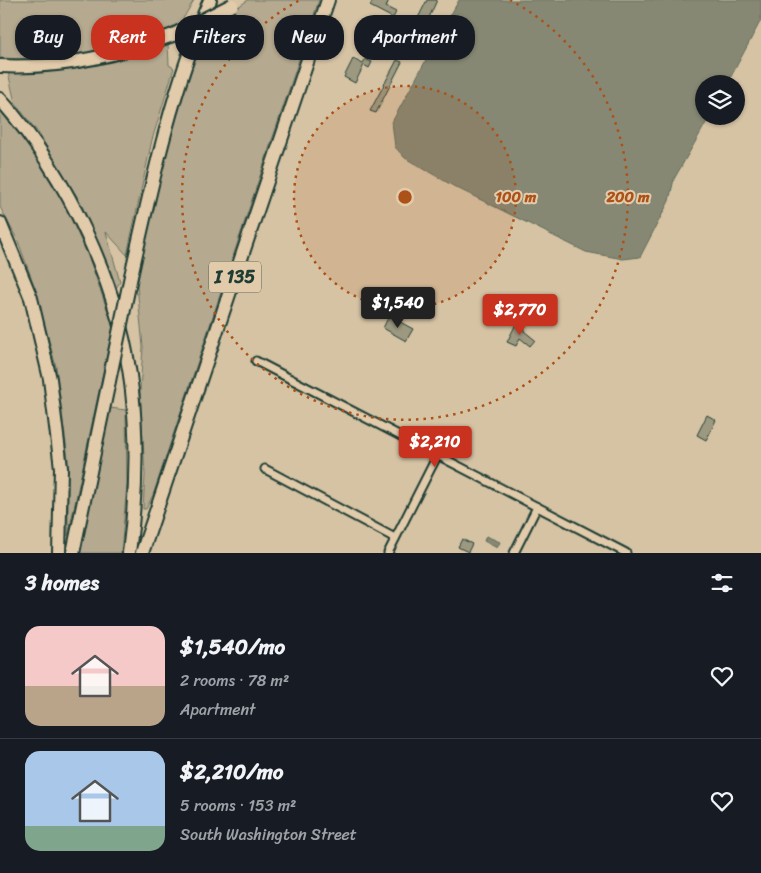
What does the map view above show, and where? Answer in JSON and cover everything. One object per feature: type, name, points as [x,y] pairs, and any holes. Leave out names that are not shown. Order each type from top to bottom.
[{"type":"highway","points":[[73,553],[131,276],[162,139],[189,52],[210,0]]},
{"type":"highway","name":"I 135","points":[[142,553],[328,0]]},
{"type":"highway","points":[[0,66],[62,65],[128,51],[173,35],[236,2]]},
{"type":"highway","points":[[0,98],[44,157],[68,197],[87,235],[112,298],[132,389],[135,494],[129,553]]},
{"type":"highway","points":[[0,223],[31,298],[50,379],[61,468],[59,553]]},
{"type":"street","points":[[256,361],[626,553]]},
{"type":"street","points":[[388,553],[437,456]]},
{"type":"street","points":[[264,469],[396,538]]},
{"type":"street","points":[[514,553],[537,507]]},
{"type":"shaded area","points":[[0,0],[194,0],[185,15],[175,15],[175,27],[165,32],[165,15],[91,15],[91,54],[89,54],[81,55],[81,15],[15,15],[15,59],[0,58]]},
{"type":"shaded area","points":[[248,0],[319,0],[314,15],[274,15],[274,60],[299,60],[153,495],[146,509],[143,509],[145,475],[140,390],[143,347],[137,286],[164,154],[194,60],[264,60],[264,15],[226,15]]},
{"type":"shaded area","points":[[459,0],[761,0],[761,20],[732,75],[695,75],[695,125],[705,125],[674,179],[669,201],[640,257],[623,259],[586,252],[455,187],[405,158],[395,147],[392,122],[426,60],[475,60],[475,15],[451,15]]},
{"type":"shaded area","points":[[168,43],[169,65],[174,68],[152,140],[127,255],[106,232],[120,282],[116,288],[81,203],[39,134],[15,103],[8,72],[69,70],[118,60],[165,60],[165,44]]},
{"type":"shaded area","points":[[0,111],[32,151],[64,204],[89,258],[113,326],[68,536],[68,459],[56,367],[35,288],[18,241],[0,207]]},
{"type":"shaded area","points":[[110,408],[126,410],[127,484],[121,553],[80,553]]},
{"type":"shaded area","points":[[486,536],[500,542],[497,548],[484,541]]},
{"type":"building","points":[[373,0],[389,0],[386,7],[396,12],[394,15],[387,15],[370,6]]},
{"type":"building","points":[[427,0],[437,0],[430,15],[420,15]]},
{"type":"building","points":[[353,59],[363,64],[365,60],[372,62],[369,68],[364,65],[355,83],[344,77]]},
{"type":"building","points":[[397,60],[402,62],[376,113],[370,111]]},
{"type":"building","points":[[389,316],[413,329],[406,341],[383,328]]},
{"type":"building","points":[[516,324],[525,329],[524,331],[535,340],[530,346],[520,338],[516,346],[507,342]]},
{"type":"building","points":[[707,415],[716,420],[706,440],[697,435]]},
{"type":"building","points":[[462,539],[472,544],[468,552],[458,547]]}]
